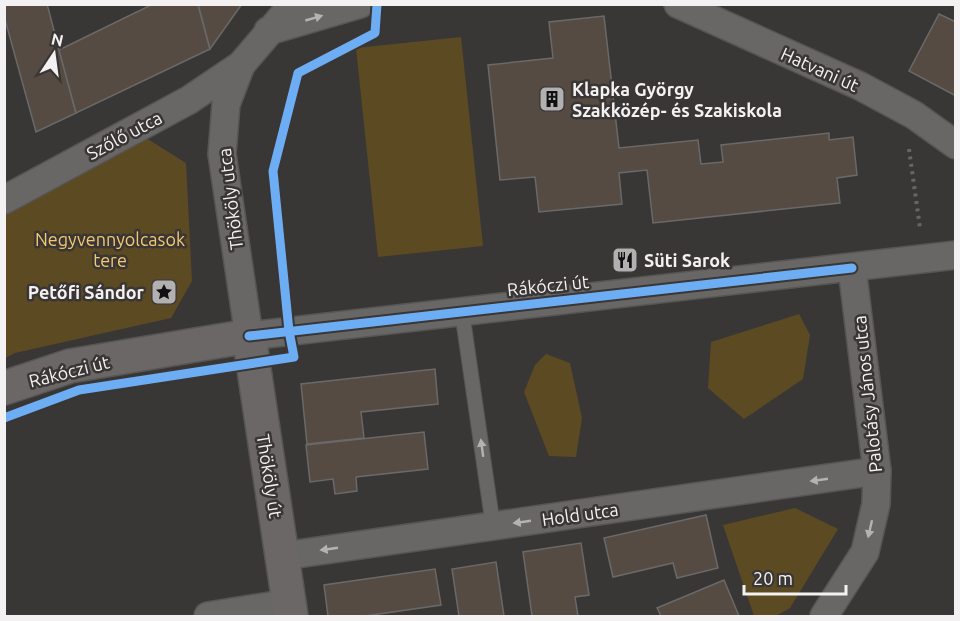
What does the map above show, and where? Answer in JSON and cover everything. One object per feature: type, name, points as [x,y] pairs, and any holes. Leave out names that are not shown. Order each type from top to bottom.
[{"type":"street","points":[[241,64],[292,4]]},
{"type":"street","points":[[268,31],[360,4]]},
{"type":"street","name":"Hatvani út","points":[[678,4],[860,86],[914,116],[956,145]]},
{"type":"street","name":"Szőlő utca","points":[[4,200],[189,100],[241,64]]},
{"type":"street","name":"Thököly utca","points":[[241,64],[226,104],[222,154],[249,336]]},
{"type":"street","name":"Rákóczi út","points":[[4,388],[70,366],[249,336],[956,255]]},
{"type":"street","name":"Palotásy János utca","points":[[824,616],[865,552],[876,504],[877,471],[852,268]]},
{"type":"street","name":"Thököly út","points":[[249,336],[290,610]]},
{"type":"street","name":"Hold utca","points":[[283,556],[877,471]]},
{"type":"street","points":[[208,616],[290,610]]},
{"type":"lane","points":[[462,312],[493,526]]},
{"type":"path","points":[[914,116],[906,131],[924,259]]},
{"type":"green space","points":[[461,37],[483,246],[378,257],[356,48]]},
{"type":"green space","name":"Negyvennyolcasok tere","points":[[146,138],[186,163],[192,281],[171,318],[15,353],[5,358],[4,216]]},
{"type":"green space","points":[[799,314],[810,335],[803,379],[744,419],[708,388],[711,342]]},
{"type":"green space","points":[[546,354],[570,363],[582,418],[576,457],[549,456],[524,392],[535,365]]},
{"type":"green space","points":[[795,508],[838,529],[790,608],[776,616],[754,616],[723,525]]},
{"type":"building","points":[[4,4],[47,4],[76,113],[36,132],[4,16]]},
{"type":"building","points":[[153,4],[198,4],[210,49],[76,113],[59,50]]},
{"type":"building","points":[[198,4],[242,4],[210,49]]},
{"type":"building","points":[[939,14],[956,22],[956,96],[909,71]]},
{"type":"building","name":"Klapka György Szakközép- és Szakiskola","points":[[604,16],[619,148],[698,140],[701,164],[723,162],[721,145],[829,133],[829,140],[853,137],[857,175],[837,178],[840,203],[653,223],[647,170],[619,173],[622,204],[539,212],[535,177],[500,180],[488,65],[553,58],[549,22]]},
{"type":"building","points":[[435,369],[438,404],[361,412],[364,438],[307,444],[301,384]]},
{"type":"building","points":[[424,432],[428,469],[356,477],[357,491],[335,494],[333,479],[310,482],[306,445]]},
{"type":"building","points":[[706,515],[718,568],[677,578],[673,563],[613,577],[604,538]]},
{"type":"building","points":[[581,543],[589,595],[575,597],[578,616],[532,616],[523,552]]},
{"type":"building","points":[[496,562],[504,616],[459,616],[452,569]]},
{"type":"building","points":[[435,569],[441,605],[365,616],[328,616],[324,585]]},
{"type":"building","points":[[724,580],[739,616],[661,616],[657,608]]},
{"type":"cycle path","points":[[4,418],[79,390],[294,357],[289,331],[273,171],[298,73],[375,33],[377,4]]},
{"type":"cycle path","points":[[249,336],[852,268]]},
{"type":"place","name":"Klapka György Szakközép- és Szakiskola","points":[[552,99]]},
{"type":"place","name":"Süti Sarok","points":[[625,260]]},
{"type":"place","name":"Petőfi Sándor","points":[[164,292]]}]
